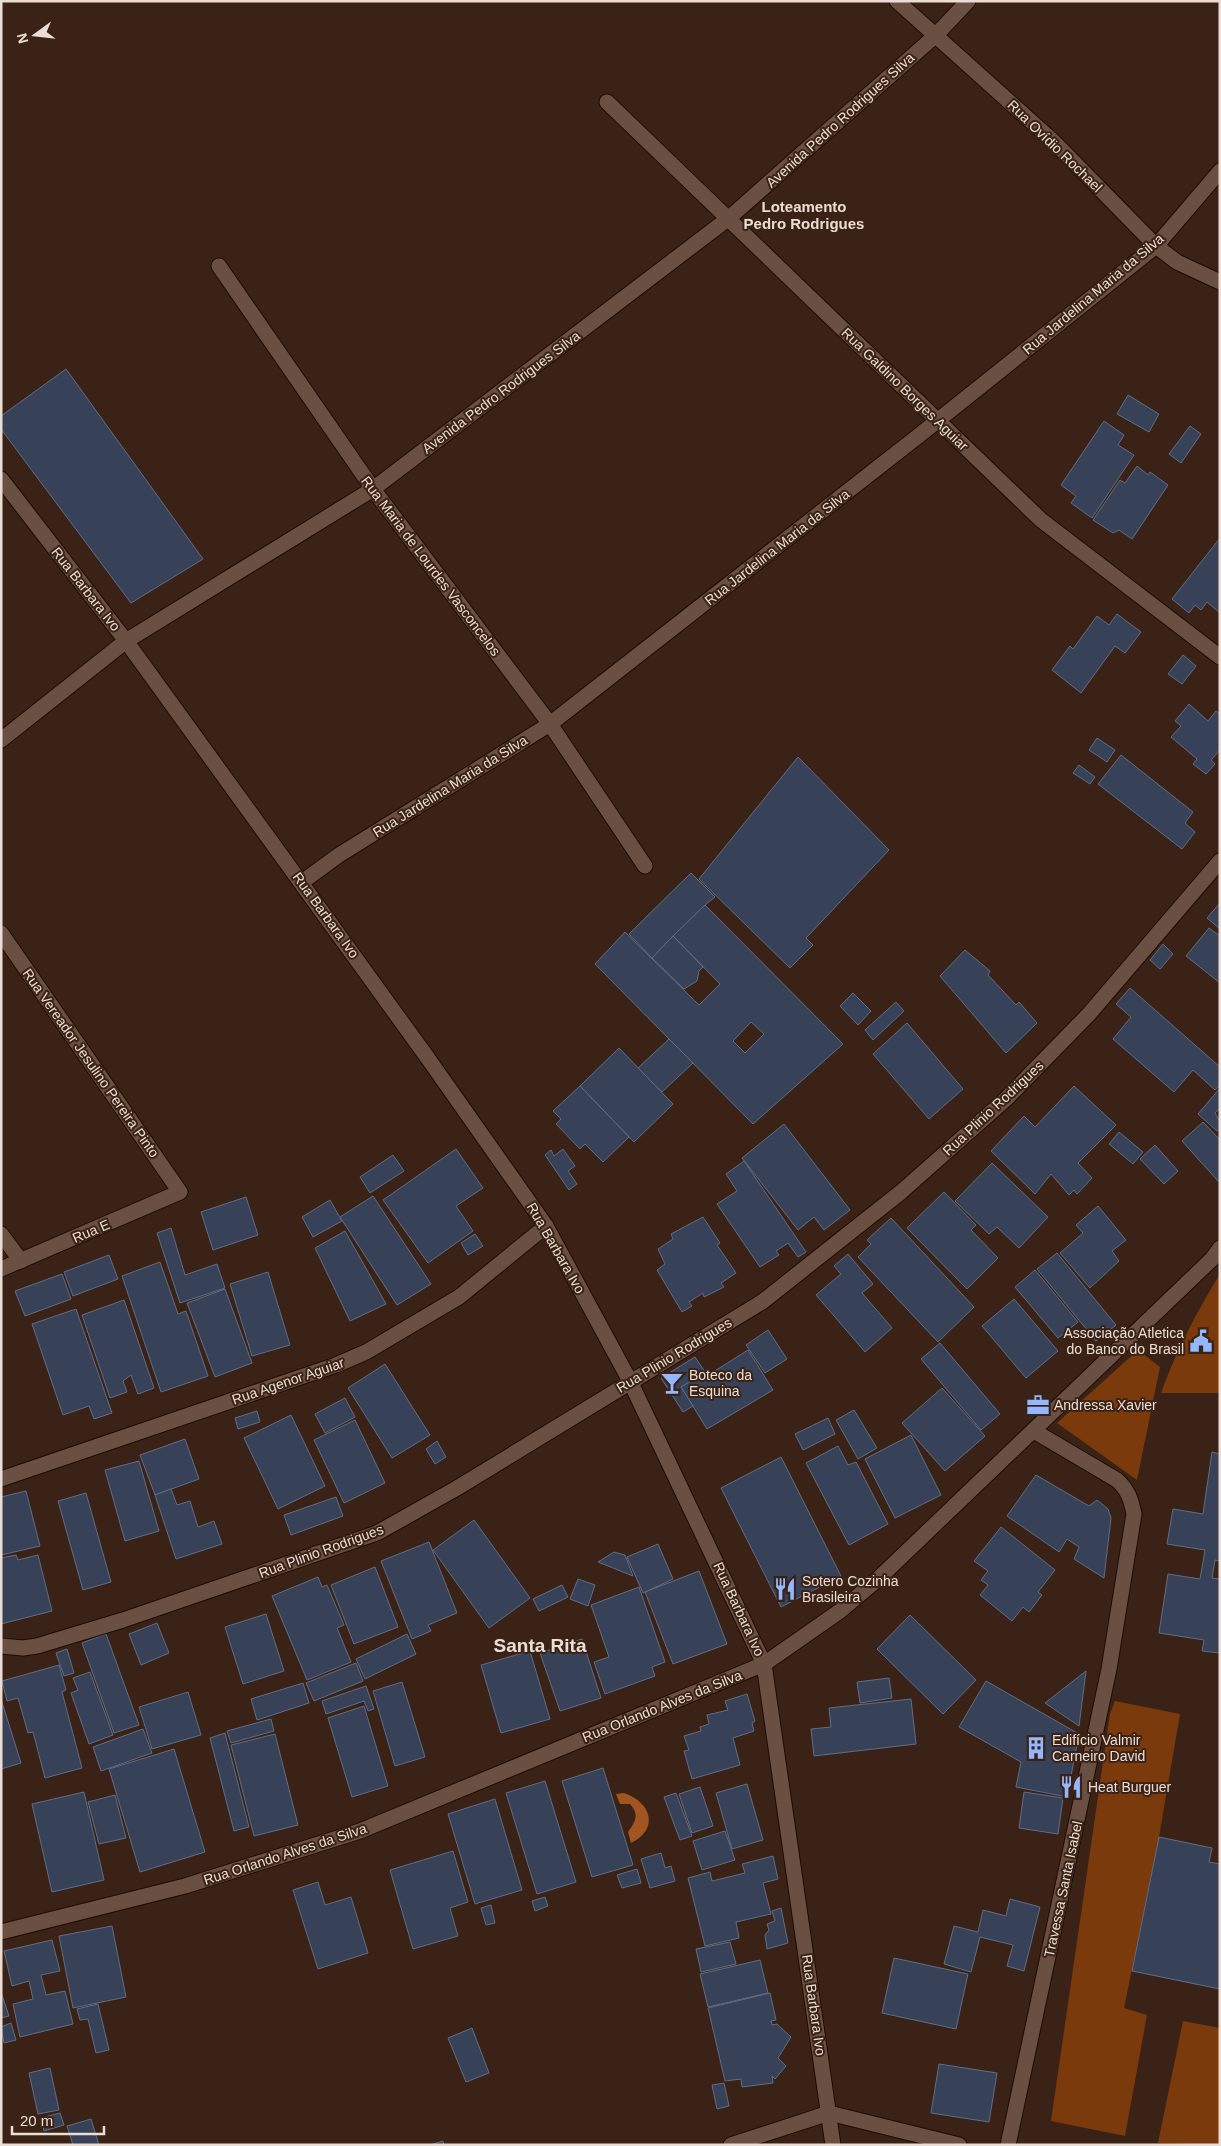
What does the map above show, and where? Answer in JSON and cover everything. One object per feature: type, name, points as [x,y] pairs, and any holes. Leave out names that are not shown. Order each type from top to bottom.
[{"type":"street","name":"Rua Ovídio Rochael","points":[[897,1],[1053,141],[1156,246],[1177,262],[1220,282]]},
{"type":"street","name":"Avenida Pedro Rodrigues Silva","points":[[1,740],[126,641],[372,489],[729,218],[935,36],[968,1]]},
{"type":"street","name":"Rua Galdino Borges Aguiar","points":[[608,102],[1041,520],[1220,657]]},
{"type":"street","name":"Rua Jardelina Maria da Silva","points":[[302,882],[339,855],[550,724],[938,421],[1156,246],[1220,171]]},
{"type":"street","name":"Rua Maria de Lourdes Vasconcelos","points":[[219,266],[372,489],[550,724],[645,866]]},
{"type":"street","name":"Rua Barbara Ivo","points":[[1,479],[126,641],[302,882],[546,1226],[630,1381],[764,1664],[833,2145]]},
{"type":"street","name":"Rua Plinio Rodrigues","points":[[1,1646],[23,1648],[37,1646],[377,1533],[457,1488],[762,1302],[901,1192],[1006,1099],[1089,1014],[1220,861]]},
{"type":"street","name":"Rua Vereador Jesulino Pereira Pinto","points":[[1,933],[180,1192]]},
{"type":"street","name":"Rua E","points":[[1,1269],[180,1192]]},
{"type":"street","name":"Rua Agenor Aguiar","points":[[1,1479],[336,1365],[366,1352],[459,1297],[546,1226]]},
{"type":"street","points":[[1,1234],[21,1261]]},
{"type":"street","name":"Rua Orlando Alves da Silva","points":[[1,1932],[185,1886],[360,1831],[764,1664],[840,1611],[878,1579],[1034,1431],[1212,1258],[1220,1248]]},
{"type":"street","name":"Travessa Santa Isabel","points":[[1008,2145],[1109,1669],[1134,1514],[1130,1498],[1124,1487],[1117,1480],[1034,1431]]},
{"type":"street","points":[[731,2145],[829,2113],[959,2145]]},
{"type":"shaded area","name":"Associação Atletica do Banco do Brasil","points":[[1220,1274],[1220,1393],[1161,1393],[1187,1332]]},
{"type":"shaded area","points":[[1138,1350],[1160,1367],[1137,1480],[1057,1423]]},
{"type":"shaded area","points":[[1115,1701],[1180,1714],[1159,1837],[1124,2008],[1147,2015],[1125,2136],[1051,2121],[1110,1714]]},
{"type":"shaded area","points":[[624,1793],[633,1797],[646,1809],[649,1823],[646,1831],[631,1843],[628,1832],[636,1815],[630,1804],[620,1804],[616,1794]]},
{"type":"shaded area","points":[[1183,2021],[1220,2028],[1220,2145],[1158,2143]]},
{"type":"building","points":[[66,369],[203,559],[131,603],[1,429],[1,416]]},
{"type":"building","points":[[1128,395],[1159,414],[1149,432],[1117,414]]},
{"type":"building","points":[[1104,421],[1124,435],[1118,445],[1134,455],[1092,518],[1071,503],[1076,496],[1061,485]]},
{"type":"building","points":[[1190,426],[1201,434],[1181,463],[1169,454]]},
{"type":"building","points":[[1137,466],[1148,475],[1150,472],[1168,485],[1132,539],[1119,530],[1113,533],[1093,520],[1120,480],[1125,483]]},
{"type":"building","points":[[1220,538],[1220,613],[1207,602],[1201,610],[1195,605],[1189,613],[1172,599]]},
{"type":"building","points":[[1117,614],[1141,632],[1125,653],[1115,646],[1081,693],[1052,670],[1070,646],[1073,649],[1097,616],[1109,625]]},
{"type":"building","points":[[1183,655],[1196,666],[1182,684],[1168,674]]},
{"type":"building","points":[[1189,704],[1208,721],[1216,711],[1220,714],[1220,750],[1211,760],[1215,764],[1206,774],[1193,764],[1197,759],[1171,737],[1181,726],[1175,721]]},
{"type":"building","points":[[1097,738],[1115,750],[1107,762],[1089,750]]},
{"type":"building","points":[[1121,755],[1193,812],[1185,823],[1195,832],[1182,849],[1098,784]]},
{"type":"building","points":[[798,757],[889,850],[806,938],[813,945],[790,968],[699,879]]},
{"type":"building","points":[[1079,765],[1095,777],[1090,784],[1073,773]]},
{"type":"building","points":[[691,873],[715,897],[652,958],[629,934]]},
{"type":"building","points":[[1220,903],[1220,929],[1207,918]]},
{"type":"building","points":[[705,905],[843,1044],[753,1124],[595,964],[625,932],[699,1005],[720,984],[673,936]],"holes":[[[751,1022],[764,1034],[745,1053],[733,1041]]]},
{"type":"building","points":[[1209,928],[1220,936],[1220,983],[1186,956]]},
{"type":"building","points":[[673,936],[703,967],[699,971],[697,981],[684,989],[652,958]]},
{"type":"building","points":[[1163,944],[1173,954],[1160,969],[1150,960]]},
{"type":"building","points":[[965,950],[990,971],[988,975],[1016,1005],[1019,1002],[1037,1023],[1006,1053],[940,976]]},
{"type":"building","points":[[1130,988],[1220,1067],[1220,1085],[1215,1090],[1193,1070],[1174,1092],[1113,1039],[1131,1017],[1116,1004]]},
{"type":"building","points":[[853,993],[871,1011],[858,1025],[840,1006]]},
{"type":"building","points":[[896,1002],[904,1011],[873,1040],[865,1030]]},
{"type":"building","points":[[907,1023],[963,1089],[929,1119],[873,1054]]},
{"type":"building","points":[[669,1039],[693,1063],[662,1092],[638,1068]]},
{"type":"building","points":[[619,1048],[673,1104],[634,1142],[580,1086]]},
{"type":"building","points":[[580,1086],[629,1137],[603,1162],[585,1144],[580,1149],[556,1124],[561,1119],[553,1111]]},
{"type":"building","points":[[1074,1086],[1116,1125],[1078,1163],[1092,1178],[1077,1194],[1074,1190],[1069,1195],[1051,1174],[1035,1194],[991,1151],[1024,1116],[1035,1127]]},
{"type":"building","points":[[1220,1088],[1220,1108],[1215,1113],[1220,1122],[1220,1129],[1217,1131],[1198,1114]]},
{"type":"building","points":[[1203,1122],[1220,1140],[1220,1180],[1218,1181],[1182,1141]]},
{"type":"building","points":[[784,1124],[850,1210],[824,1230],[814,1217],[798,1230],[742,1158]]},
{"type":"building","points":[[1119,1132],[1143,1152],[1133,1164],[1109,1144]]},
{"type":"building","points":[[1155,1145],[1178,1171],[1164,1184],[1140,1159]]},
{"type":"building","points":[[456,1149],[483,1188],[456,1206],[473,1231],[428,1263],[383,1200]]},
{"type":"building","points":[[563,1149],[575,1166],[568,1171],[577,1184],[569,1190],[545,1155],[551,1150],[554,1156]]},
{"type":"building","points":[[393,1155],[404,1171],[370,1193],[360,1177]]},
{"type":"building","points":[[744,1161],[806,1252],[798,1257],[788,1243],[776,1251],[779,1255],[760,1267],[717,1204],[737,1191],[726,1174]]},
{"type":"building","points":[[992,1163],[1048,1217],[1019,1248],[997,1227],[989,1234],[955,1201]]},
{"type":"building","points":[[944,1192],[976,1225],[971,1230],[998,1258],[967,1289],[907,1228]]},
{"type":"building","points":[[373,1196],[431,1284],[397,1305],[340,1217]]},
{"type":"building","points":[[246,1197],[258,1235],[213,1250],[201,1212]]},
{"type":"building","points":[[330,1200],[342,1221],[313,1237],[302,1217]]},
{"type":"building","points":[[1098,1206],[1126,1240],[1112,1251],[1119,1261],[1090,1288],[1060,1253],[1083,1233],[1076,1225]]},
{"type":"building","points":[[703,1217],[720,1243],[717,1245],[736,1273],[721,1283],[724,1287],[704,1297],[703,1293],[689,1302],[692,1306],[682,1312],[657,1270],[665,1264],[658,1249],[673,1239],[671,1234]]},
{"type":"building","points":[[891,1218],[974,1307],[938,1342],[858,1257],[871,1244],[867,1240]]},
{"type":"building","points":[[171,1228],[185,1275],[217,1264],[225,1288],[180,1303],[157,1233]]},
{"type":"building","points":[[345,1231],[386,1304],[350,1321],[315,1248]]},
{"type":"building","points":[[475,1234],[483,1246],[468,1255],[461,1243]]},
{"type":"building","points":[[1057,1253],[1116,1325],[1096,1341],[1037,1269]]},
{"type":"building","points":[[848,1254],[873,1284],[862,1293],[892,1328],[865,1352],[816,1295],[841,1274],[834,1266]]},
{"type":"building","points":[[109,1255],[118,1279],[73,1296],[64,1272]]},
{"type":"building","points":[[160,1262],[178,1314],[186,1311],[208,1376],[161,1392],[122,1276]]},
{"type":"building","points":[[1035,1270],[1078,1322],[1058,1338],[1015,1287]]},
{"type":"building","points":[[268,1272],[290,1345],[252,1356],[230,1284]]},
{"type":"building","points":[[62,1274],[71,1299],[25,1316],[15,1291]]},
{"type":"building","points":[[225,1289],[252,1363],[215,1377],[187,1303]]},
{"type":"building","points":[[1014,1299],[1058,1351],[1026,1378],[982,1326]]},
{"type":"building","points":[[124,1300],[154,1388],[138,1394],[131,1375],[123,1381],[127,1392],[110,1398],[82,1315]]},
{"type":"building","points":[[76,1309],[112,1413],[94,1419],[89,1406],[63,1415],[32,1324]]},
{"type":"building","points":[[768,1330],[787,1359],[765,1373],[746,1345]]},
{"type":"building","points":[[940,1343],[1000,1414],[981,1430],[921,1359]]},
{"type":"building","points":[[748,1350],[773,1390],[707,1429],[681,1387],[707,1370],[710,1374]]},
{"type":"building","points":[[695,1357],[705,1372],[681,1387],[693,1406],[683,1412],[661,1378]]},
{"type":"building","points":[[385,1364],[430,1435],[392,1458],[348,1388]]},
{"type":"building","points":[[942,1388],[985,1436],[945,1471],[902,1423]]},
{"type":"building","points":[[345,1398],[355,1417],[325,1433],[315,1414]]},
{"type":"building","points":[[854,1410],[877,1448],[858,1459],[836,1420]]},
{"type":"building","points":[[257,1411],[260,1422],[238,1429],[235,1418]]},
{"type":"building","points":[[291,1415],[325,1486],[278,1509],[244,1438]]},
{"type":"building","points":[[828,1418],[835,1434],[803,1450],[795,1434]]},
{"type":"building","points":[[355,1420],[385,1483],[344,1503],[314,1440]]},
{"type":"building","points":[[911,1435],[941,1495],[895,1518],[865,1459]]},
{"type":"building","points":[[185,1439],[199,1479],[155,1495],[140,1455]]},
{"type":"building","points":[[437,1441],[446,1457],[435,1464],[426,1449]]},
{"type":"building","points":[[838,1446],[848,1465],[856,1462],[888,1524],[849,1545],[806,1463]]},
{"type":"building","points":[[1212,1452],[1220,1454],[1220,1561],[1215,1560],[1212,1578],[1220,1579],[1220,1653],[1202,1651],[1204,1640],[1159,1633],[1168,1574],[1200,1579],[1205,1550],[1167,1544],[1173,1509],[1203,1514]]},
{"type":"building","points":[[781,1457],[841,1576],[781,1607],[721,1488]]},
{"type":"building","points":[[139,1461],[159,1531],[125,1541],[105,1470]]},
{"type":"building","points":[[1036,1475],[1089,1506],[1097,1500],[1108,1509],[1111,1518],[1104,1578],[1074,1559],[1079,1547],[1067,1539],[1059,1552],[1007,1516]]},
{"type":"building","points":[[171,1489],[177,1505],[190,1501],[198,1527],[214,1521],[222,1544],[176,1559],[155,1495]]},
{"type":"building","points":[[26,1491],[40,1546],[1,1555],[1,1497]]},
{"type":"building","points":[[86,1493],[111,1582],[83,1590],[58,1501]]},
{"type":"building","points":[[336,1497],[343,1516],[291,1535],[284,1515]]},
{"type":"building","points":[[474,1520],[530,1598],[489,1628],[433,1550]]},
{"type":"building","points":[[1001,1527],[1055,1570],[1038,1592],[1042,1595],[1029,1612],[1023,1607],[1012,1621],[980,1595],[988,1585],[981,1580],[988,1571],[974,1561]]},
{"type":"building","points":[[429,1542],[457,1613],[428,1625],[431,1631],[412,1639],[381,1561]]},
{"type":"building","points":[[658,1544],[673,1579],[643,1593],[627,1557]]},
{"type":"building","points":[[614,1552],[625,1555],[633,1576],[598,1562]]},
{"type":"building","points":[[16,1555],[18,1560],[38,1555],[52,1611],[1,1624],[1,1558]]},
{"type":"building","points":[[375,1567],[398,1627],[354,1644],[331,1585]]},
{"type":"building","points":[[699,1571],[727,1644],[673,1664],[645,1592]]},
{"type":"building","points":[[318,1577],[322,1587],[327,1585],[344,1625],[337,1628],[351,1662],[307,1680],[272,1596]]},
{"type":"building","points":[[578,1579],[595,1585],[588,1606],[570,1599]]},
{"type":"building","points":[[562,1585],[568,1597],[539,1611],[533,1599]]},
{"type":"building","points":[[639,1587],[665,1662],[652,1667],[655,1676],[605,1694],[594,1662],[609,1657],[591,1605]]},
{"type":"building","points":[[266,1614],[284,1671],[243,1684],[225,1627]]},
{"type":"building","points":[[910,1615],[976,1680],[943,1714],[877,1649]]},
{"type":"building","points":[[157,1623],[169,1653],[141,1665],[129,1634]]},
{"type":"building","points":[[106,1634],[139,1725],[114,1733],[82,1643]]},
{"type":"building","points":[[407,1634],[416,1654],[365,1679],[356,1659]]},
{"type":"building","points":[[582,1639],[601,1698],[560,1711],[540,1653]]},
{"type":"building","points":[[67,1649],[74,1673],[64,1676],[56,1653]]},
{"type":"building","points":[[530,1651],[550,1719],[501,1733],[481,1665]]},
{"type":"building","points":[[356,1663],[363,1681],[314,1701],[306,1683]]},
{"type":"building","points":[[59,1665],[66,1690],[62,1692],[82,1768],[45,1778],[33,1732],[28,1733],[18,1698],[7,1701],[2,1681]]},
{"type":"building","points":[[1086,1671],[1079,1726],[1045,1703]]},
{"type":"building","points":[[90,1672],[113,1735],[89,1744],[71,1693],[78,1690],[73,1678]]},
{"type":"building","points":[[889,1678],[892,1698],[860,1703],[857,1682]]},
{"type":"building","name":"Edifício Valmir Carneiro David","points":[[986,1681],[1079,1734],[1067,1797],[1016,1787],[1021,1762],[959,1727]]},
{"type":"building","points":[[402,1682],[425,1757],[395,1766],[373,1691]]},
{"type":"building","points":[[303,1683],[309,1703],[257,1720],[251,1699]]},
{"type":"building","points":[[366,1686],[374,1709],[368,1711],[364,1701],[326,1714],[322,1701]]},
{"type":"building","points":[[188,1692],[201,1735],[152,1749],[139,1707]]},
{"type":"building","points":[[747,1694],[755,1721],[752,1723],[754,1731],[733,1738],[740,1765],[692,1779],[684,1751],[689,1750],[684,1736],[701,1731],[700,1727],[709,1724],[707,1715],[728,1710],[725,1701]]},
{"type":"building","points":[[1,1699],[21,1763],[1,1769]]},
{"type":"building","points":[[911,1699],[916,1744],[814,1756],[811,1729],[831,1727],[829,1708]]},
{"type":"building","points":[[364,1706],[388,1786],[352,1797],[328,1718]]},
{"type":"building","points":[[271,1719],[274,1731],[231,1743],[227,1731]]},
{"type":"building","points":[[143,1729],[152,1753],[101,1771],[93,1747]]},
{"type":"building","points":[[225,1733],[249,1827],[234,1831],[210,1738]]},
{"type":"building","points":[[275,1734],[298,1825],[254,1836],[231,1745]]},
{"type":"building","points":[[174,1749],[205,1852],[140,1872],[109,1769]]},
{"type":"building","points":[[603,1768],[633,1865],[592,1877],[562,1781]]},
{"type":"building","points":[[545,1781],[576,1882],[537,1894],[506,1793]]},
{"type":"building","points":[[747,1784],[763,1840],[732,1849],[716,1793]]},
{"type":"building","points":[[700,1787],[713,1826],[692,1833],[679,1794]]},
{"type":"building","points":[[84,1792],[104,1880],[52,1892],[32,1804]]},
{"type":"building","points":[[1024,1792],[1063,1798],[1058,1834],[1019,1828]]},
{"type":"building","points":[[676,1793],[692,1836],[680,1840],[664,1797]]},
{"type":"building","points":[[115,1795],[126,1838],[99,1844],[88,1802]]},
{"type":"building","points":[[495,1799],[522,1890],[475,1904],[448,1814]]},
{"type":"building","points":[[725,1831],[735,1860],[702,1870],[693,1841]]},
{"type":"building","points":[[1159,1837],[1212,1848],[1209,1862],[1220,1864],[1220,1989],[1132,1971]]},
{"type":"building","points":[[453,1851],[468,1902],[450,1908],[458,1936],[413,1949],[390,1870]]},
{"type":"building","points":[[661,1853],[665,1868],[671,1866],[675,1881],[650,1888],[641,1859]]},
{"type":"building","points":[[773,1856],[778,1879],[763,1883],[771,1914],[736,1922],[739,1938],[705,1946],[688,1878],[710,1872],[712,1881],[745,1873],[742,1864]]},
{"type":"building","points":[[637,1869],[641,1883],[622,1888],[617,1875]]},
{"type":"building","points":[[318,1882],[325,1905],[351,1897],[368,1953],[318,1969],[293,1890]]},
{"type":"building","points":[[545,1897],[548,1906],[535,1911],[532,1901]]},
{"type":"building","points":[[1010,1899],[1040,1907],[1024,1971],[1007,1966],[1013,1945],[980,1937],[971,1972],[944,1964],[954,1926],[978,1932],[983,1910],[1006,1916]]},
{"type":"building","points":[[491,1905],[495,1923],[486,1925],[481,1908]]},
{"type":"building","points":[[781,1908],[788,1943],[767,1949],[765,1935],[769,1930],[767,1924],[775,1921],[772,1911]]},
{"type":"building","points":[[112,1926],[126,1997],[73,2008],[59,1936]]},
{"type":"building","points":[[52,1940],[60,1971],[41,1975],[46,1995],[65,1991],[73,2024],[20,2037],[13,2004],[33,1999],[29,1981],[12,1986],[4,1951]]},
{"type":"building","points":[[730,1942],[736,1964],[701,1972],[696,1949]]},
{"type":"building","points":[[894,1958],[968,1974],[956,2029],[882,2013]]},
{"type":"building","points":[[760,1960],[768,1993],[708,2007],[700,1974]]},
{"type":"building","points":[[1,1992],[9,2016],[1,2018]]},
{"type":"building","points":[[770,1993],[776,2020],[771,2021],[772,2025],[777,2024],[791,2037],[778,2058],[786,2066],[775,2079],[772,2076],[773,2083],[742,2087],[741,2079],[725,2081],[708,2008]]},
{"type":"building","points":[[98,2004],[109,2050],[96,2053],[88,2019],[80,2020],[77,2009]]},
{"type":"building","points":[[11,2023],[16,2040],[4,2043],[1,2027]]},
{"type":"building","points":[[472,2028],[489,2073],[466,2082],[448,2038]]},
{"type":"building","points":[[939,2064],[997,2073],[989,2122],[931,2113]]},
{"type":"building","points":[[50,2068],[59,2110],[38,2114],[29,2073]]},
{"type":"building","points":[[724,2083],[729,2106],[717,2109],[712,2085]]},
{"type":"building","points":[[60,2113],[64,2125],[44,2131],[41,2118]]},
{"type":"building","points":[[91,2119],[99,2145],[73,2145],[67,2126]]},
{"type":"building","points":[[443,2141],[444,2145],[430,2145]]},
{"type":"place","name":"Associação Atletica do Banco do Brasil","points":[[1201,1341]]},
{"type":"place","name":"Boteco da Esquina","points":[[672,1383]]},
{"type":"place","name":"Andressa Xavier","points":[[1038,1405]]},
{"type":"place","name":"Sotero Cozinha Brasileira","points":[[785,1589]]},
{"type":"place","name":"Edifício Valmir Carneiro David","points":[[1036,1748]]},
{"type":"place","name":"Heat Burguer","points":[[1071,1787]]},
{"type":"district","name":"Loteamento Pedro Rodrigues","points":[[804,214]]},
{"type":"district","name":"Santa Rita","points":[[540,1645]]}]
